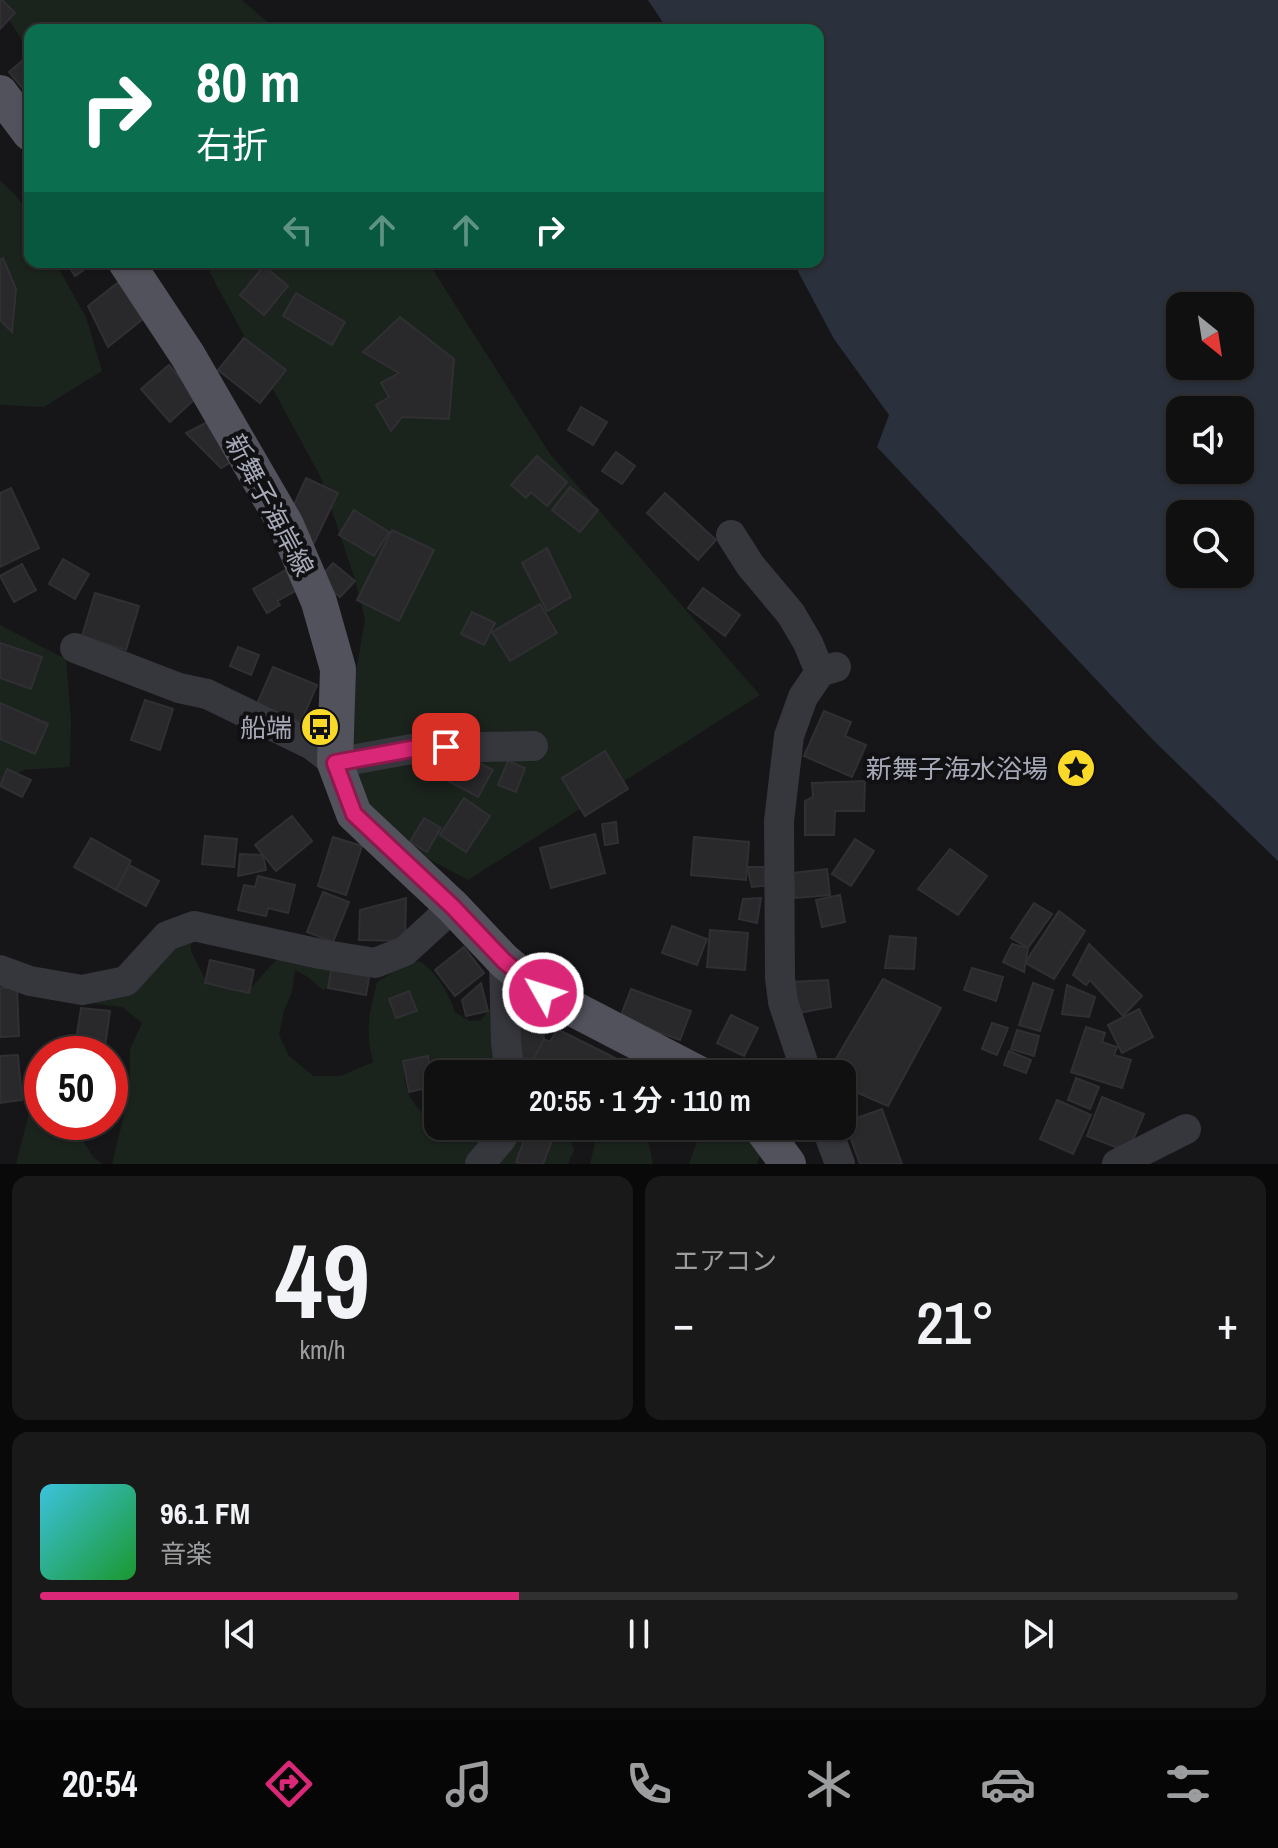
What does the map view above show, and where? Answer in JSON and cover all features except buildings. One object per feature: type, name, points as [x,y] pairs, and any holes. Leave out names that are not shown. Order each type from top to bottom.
[{"type":"main road","points":[[0,93],[24,125]]},
{"type":"main road","name":"新舞子海岸線","points":[[130,268],[188,356],[286,525],[319,602],[338,669],[335,763],[354,814],[453,907],[504,961],[543,993],[672,1060]]},
{"type":"main road","points":[[770,1140],[788,1164]]},
{"type":"street","points":[[731,535],[828,669],[803,697],[789,736],[779,821],[780,978],[783,1002],[802,1060]]},
{"type":"street","points":[[75,648],[179,688],[207,694],[312,745],[335,763],[417,748],[533,746]]},
{"type":"street","points":[[0,970],[30,981],[82,990],[126,981],[167,936],[194,926],[375,963],[405,951],[453,907]]},
{"type":"street","points":[[504,961],[508,1060]]},
{"type":"street","points":[[1117,1164],[1186,1129]]},
{"type":"street","points":[[480,1164],[500,1140]]},
{"type":"street","points":[[831,1140],[840,1164]]},
{"type":"shaded area","points":[[0,0],[242,0],[270,24],[24,24],[24,43],[0,5]]},
{"type":"shaded area","points":[[648,0],[1278,0],[1278,861],[1154,741],[877,447],[889,415],[834,339],[796,268],[824,268],[824,24],[664,24]]},
{"type":"shaded area","points":[[0,181],[24,208],[24,268],[58,268],[86,317],[102,371],[44,407],[0,405]]},
{"type":"shaded area","points":[[207,268],[432,268],[550,454],[760,695],[468,880],[380,833],[340,765],[365,619],[321,478]]},
{"type":"shaded area","points":[[0,625],[66,659],[71,719],[70,767],[24,770],[0,782]]},
{"type":"shaded area","points":[[191,938],[191,951],[208,985],[248,991],[285,950],[332,965],[328,988],[323,990],[295,970],[279,1035],[289,1056],[314,1076],[340,1076],[373,1062],[369,1022],[377,982],[404,965],[419,961],[441,983],[455,1012],[470,1021],[481,1020],[501,1001],[507,1060],[431,1060],[428,1056],[403,1061],[409,1095],[424,1115],[424,1140],[571,1140],[574,1150],[568,1164],[112,1164],[118,1140],[128,1140],[130,1049],[142,1023],[122,1007],[71,1001],[105,978]]},
{"type":"shaded area","points":[[24,1132],[24,1140],[82,1140],[94,1158],[103,1164],[16,1164]]},
{"type":"shaded area","points":[[596,1140],[648,1140],[653,1164],[590,1164]]},
{"type":"shaded area","points":[[698,1140],[753,1140],[761,1153],[757,1164],[689,1164]]},
{"type":"place","name":"船端","points":[[320,727]]},
{"type":"place","name":"新舞子海水浴場","points":[[1076,768]]},
{"type":"route","points":[[446,747],[417,748],[335,763],[354,814],[453,907],[504,961],[543,993]]}]
